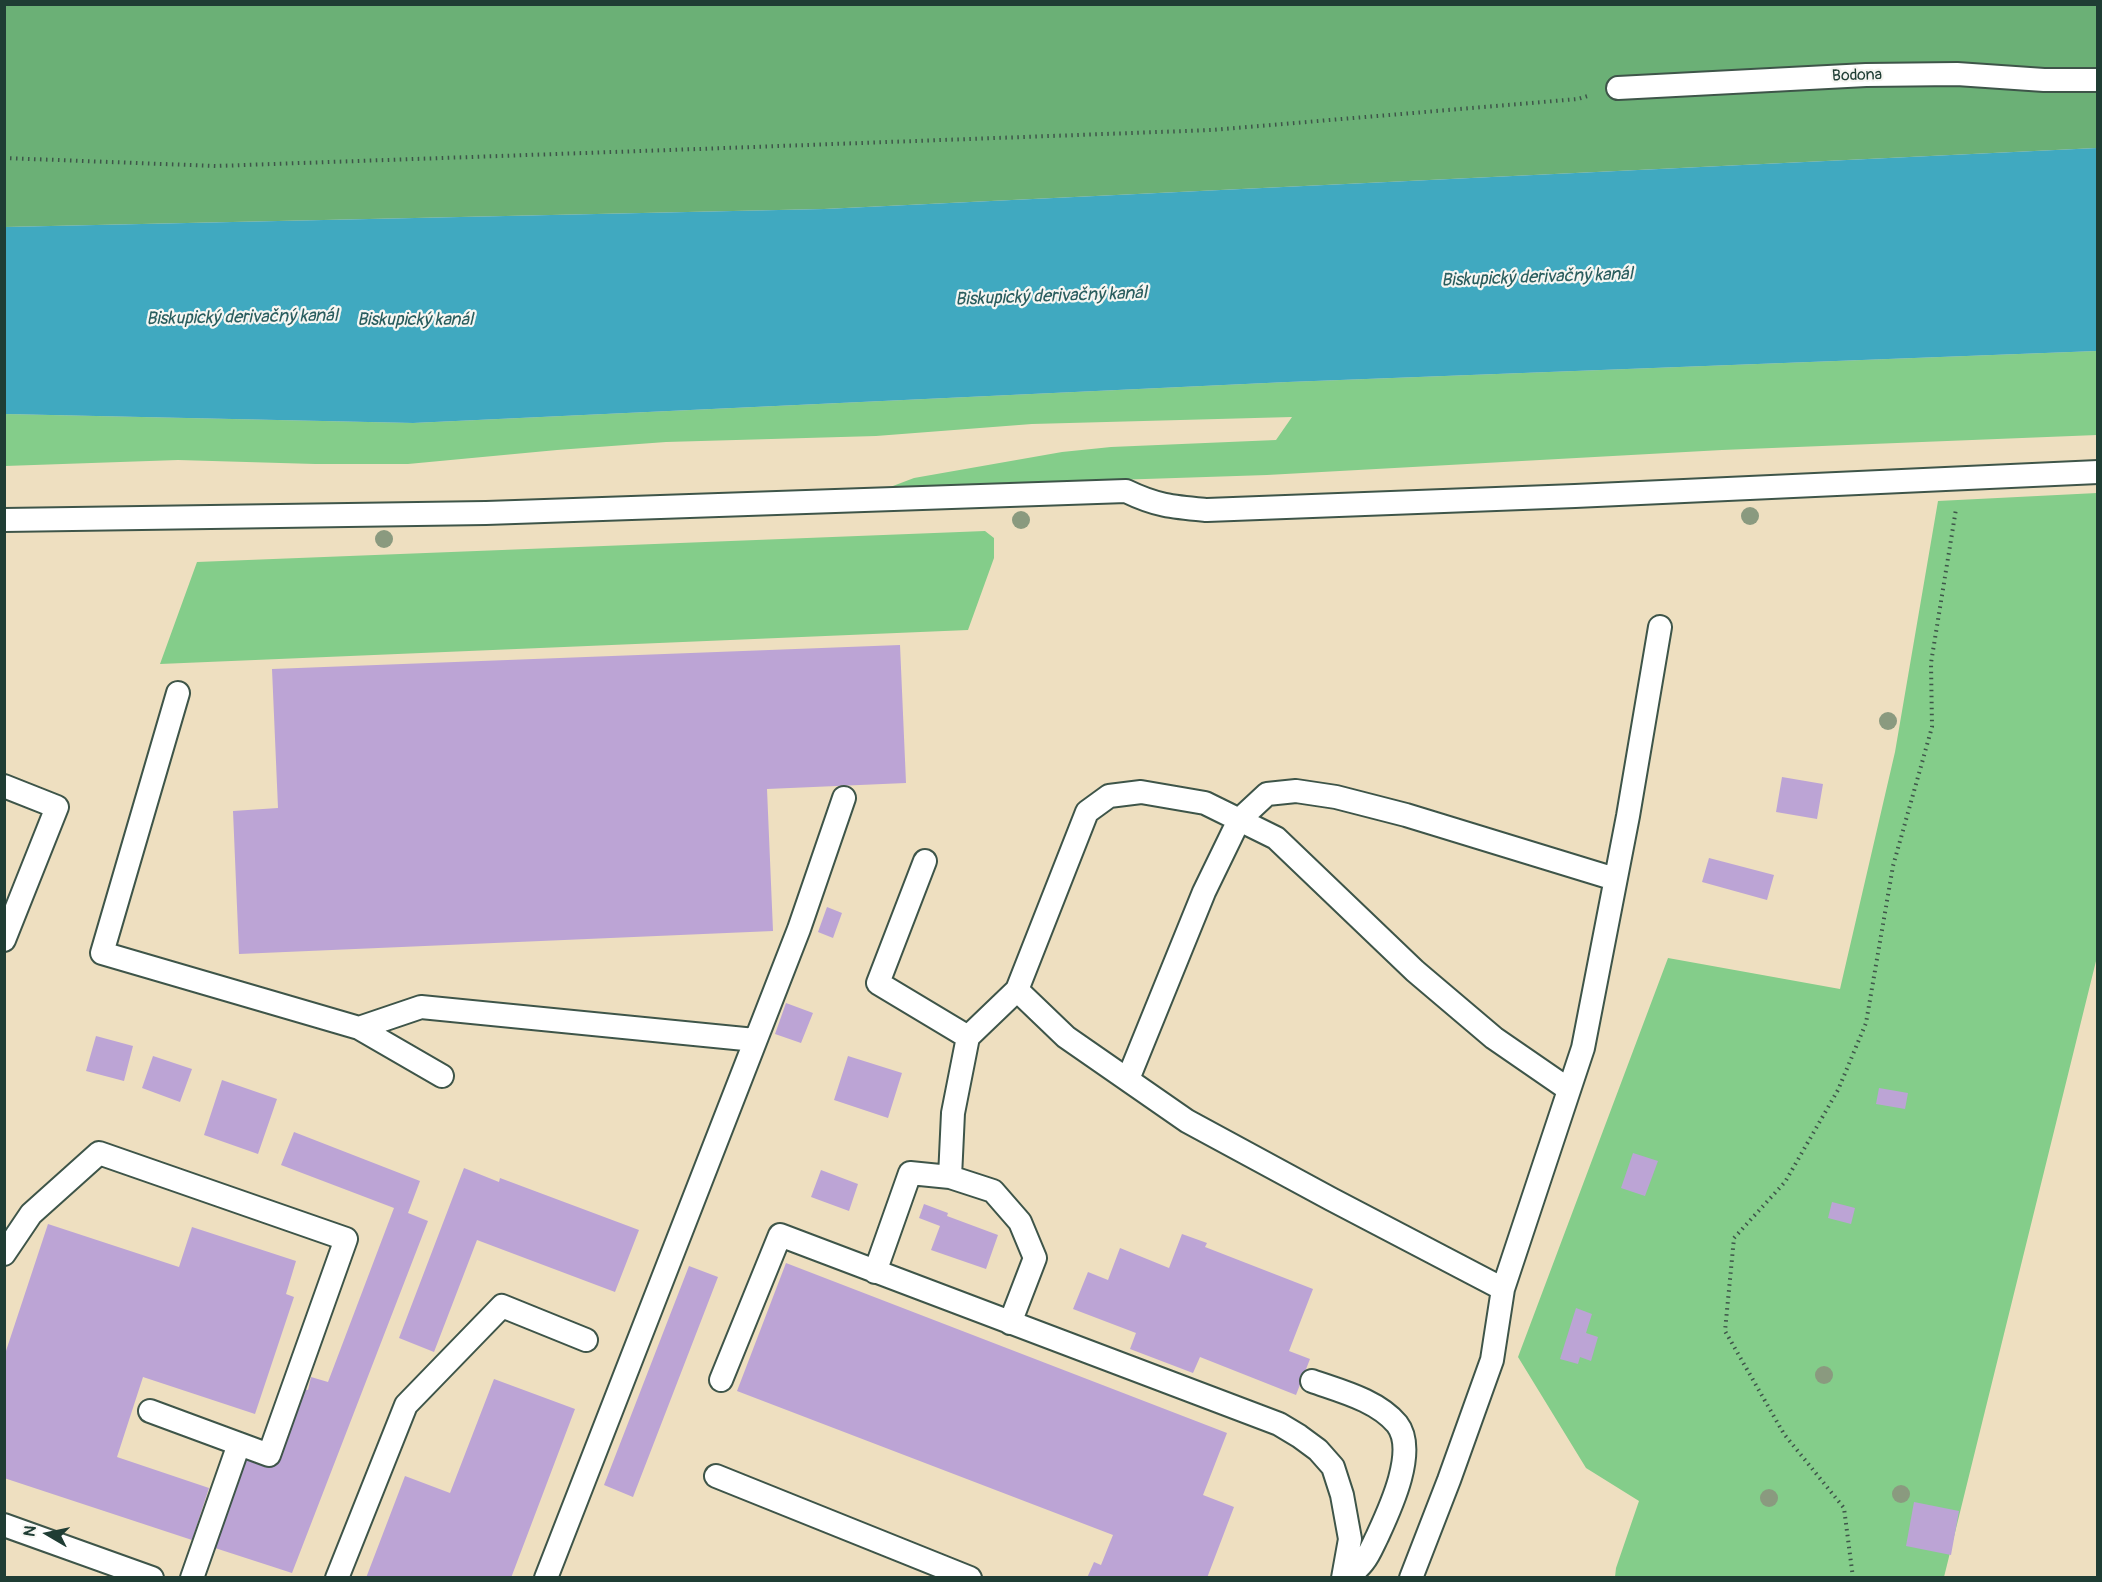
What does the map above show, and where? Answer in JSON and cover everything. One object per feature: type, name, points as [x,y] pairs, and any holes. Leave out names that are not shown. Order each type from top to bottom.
[{"type":"lane","name":"Bodona","points":[[1618,88],[1866,75],[1957,74],[2044,80],[2097,80]]},
{"type":"lane","points":[[4,520],[486,513],[1126,491],[1150,503],[1207,510],[2097,472]]},
{"type":"lane","points":[[1411,1578],[1492,1360],[1503,1288],[1583,1048],[1660,627]]},
{"type":"lane","points":[[178,693],[102,953],[359,1028],[442,1076]]},
{"type":"lane","points":[[4,786],[57,807],[4,940]]},
{"type":"lane","points":[[1128,1079],[1204,892],[1239,820],[1267,794],[1296,791],[1336,797],[1406,815],[1615,879]]},
{"type":"lane","points":[[950,1177],[953,1113],[968,1037],[1017,990],[1087,812],[1109,796],[1141,792],[1205,803],[1276,838],[1415,971],[1494,1038],[1568,1089]]},
{"type":"lane","points":[[546,1578],[799,929],[844,798]]},
{"type":"lane","points":[[925,861],[878,983],[968,1037]]},
{"type":"lane","points":[[1017,990],[1066,1037],[1187,1121],[1503,1288]]},
{"type":"lane","points":[[359,1028],[421,1007],[755,1040]]},
{"type":"lane","points":[[4,1254],[31,1214],[99,1153],[346,1239],[269,1455],[150,1411]]},
{"type":"lane","points":[[875,1272],[910,1173],[950,1177],[993,1191],[1020,1222],[1035,1258],[1010,1323]]},
{"type":"lane","points":[[722,1380],[780,1235],[1279,1424],[1299,1436],[1318,1450],[1333,1467],[1342,1496],[1350,1539],[1343,1578]]},
{"type":"lane","points":[[337,1578],[406,1405],[502,1306],[586,1340]]},
{"type":"lane","points":[[1312,1381],[1361,1399],[1389,1416],[1399,1427],[1404,1444],[1402,1469],[1388,1514],[1365,1561],[1348,1578]]},
{"type":"lane","points":[[192,1578],[239,1444]]},
{"type":"lane","points":[[716,1476],[970,1578]]},
{"type":"lane","points":[[4,1525],[152,1578]]},
{"type":"path","points":[[4,158],[216,166],[1212,130],[1578,99],[1618,88]]},
{"type":"path","points":[[1853,1578],[1844,1508],[1784,1434],[1725,1331],[1734,1238],[1785,1182],[1838,1090],[1866,1023],[1893,866],[1932,727],[1931,663],[1958,499]]},
{"type":"green space","points":[[4,5],[2097,5],[2097,148],[824,209],[5,227]]},
{"type":"green space","points":[[2097,351],[2097,435],[1722,450],[1267,475],[885,489],[914,478],[1062,452],[1111,447],[1276,440],[1292,417],[1032,424],[876,436],[666,442],[408,464],[178,460],[5,466],[5,414],[413,423],[1288,382]]},
{"type":"green space","points":[[2097,493],[2097,957],[1944,1577],[1615,1577],[1639,1501],[1586,1468],[1518,1357],[1668,958],[1840,989],[1895,752],[1938,501]]},
{"type":"green space","points":[[985,531],[994,538],[994,558],[968,630],[160,664],[197,562]]},
{"type":"water","name":"Biskupický kanál","points":[[2097,148],[2097,351],[1288,382],[413,423],[5,414],[5,227],[824,209]]},
{"type":"building","points":[[900,645],[906,783],[767,789],[773,931],[239,954],[233,811],[278,808],[272,669]]},
{"type":"building","points":[[1782,777],[1823,784],[1817,819],[1776,812]]},
{"type":"building","points":[[1709,858],[1774,875],[1767,900],[1702,882]]},
{"type":"building","points":[[827,907],[842,913],[833,938],[818,932]]},
{"type":"building","points":[[786,1003],[813,1013],[801,1043],[775,1034]]},
{"type":"building","points":[[96,1036],[133,1046],[124,1081],[86,1071]]},
{"type":"building","points":[[153,1056],[192,1069],[180,1102],[142,1088]]},
{"type":"building","points":[[848,1056],[902,1073],[888,1118],[834,1100]]},
{"type":"building","points":[[222,1080],[277,1099],[258,1154],[204,1135]]},
{"type":"building","points":[[1879,1088],[1908,1093],[1905,1109],[1876,1104]]},
{"type":"building","points":[[294,1132],[420,1181],[408,1213],[428,1221],[292,1573],[215,1548],[247,1456],[275,1465],[300,1388],[308,1390],[311,1377],[328,1382],[394,1208],[281,1165]]},
{"type":"building","points":[[1633,1153],[1658,1161],[1645,1196],[1621,1188]]},
{"type":"building","points":[[464,1168],[499,1182],[500,1178],[639,1230],[615,1292],[477,1240],[434,1352],[399,1338]]},
{"type":"building","points":[[821,1170],[858,1184],[849,1211],[811,1197]]},
{"type":"building","points":[[1832,1202],[1855,1208],[1851,1224],[1828,1218]]},
{"type":"building","points":[[924,1204],[948,1213],[947,1216],[998,1235],[986,1269],[931,1250],[940,1226],[919,1218]]},
{"type":"building","points":[[48,1224],[179,1267],[192,1227],[296,1261],[286,1294],[294,1297],[255,1414],[143,1377],[117,1457],[209,1488],[192,1540],[4,1478],[4,1357]]},
{"type":"building","points":[[1182,1234],[1207,1243],[1205,1247],[1313,1289],[1289,1351],[1310,1359],[1296,1395],[1200,1357],[1193,1373],[1130,1349],[1136,1333],[1073,1309],[1088,1272],[1108,1280],[1120,1248],[1169,1268]]},
{"type":"building","points":[[786,1263],[1227,1433],[1203,1495],[1234,1507],[1207,1578],[1087,1578],[1094,1562],[1101,1565],[1113,1535],[737,1391]]},
{"type":"building","points":[[689,1266],[718,1277],[633,1497],[604,1485]]},
{"type":"building","points":[[1576,1308],[1592,1314],[1586,1333],[1598,1337],[1591,1361],[1580,1357],[1578,1364],[1560,1359]]},
{"type":"building","points":[[494,1379],[575,1409],[511,1578],[366,1578],[405,1476],[450,1493]]},
{"type":"building","points":[[1914,1502],[1959,1511],[1951,1555],[1906,1546]]},
{"type":"water label","name":"Biskupický derivačný kanál","points":[[1537,278]]},
{"type":"water label","name":"Biskupický derivačný kanál","points":[[1051,297]]},
{"type":"water label","name":"Biskupický derivačný kanál","points":[[242,318]]}]
